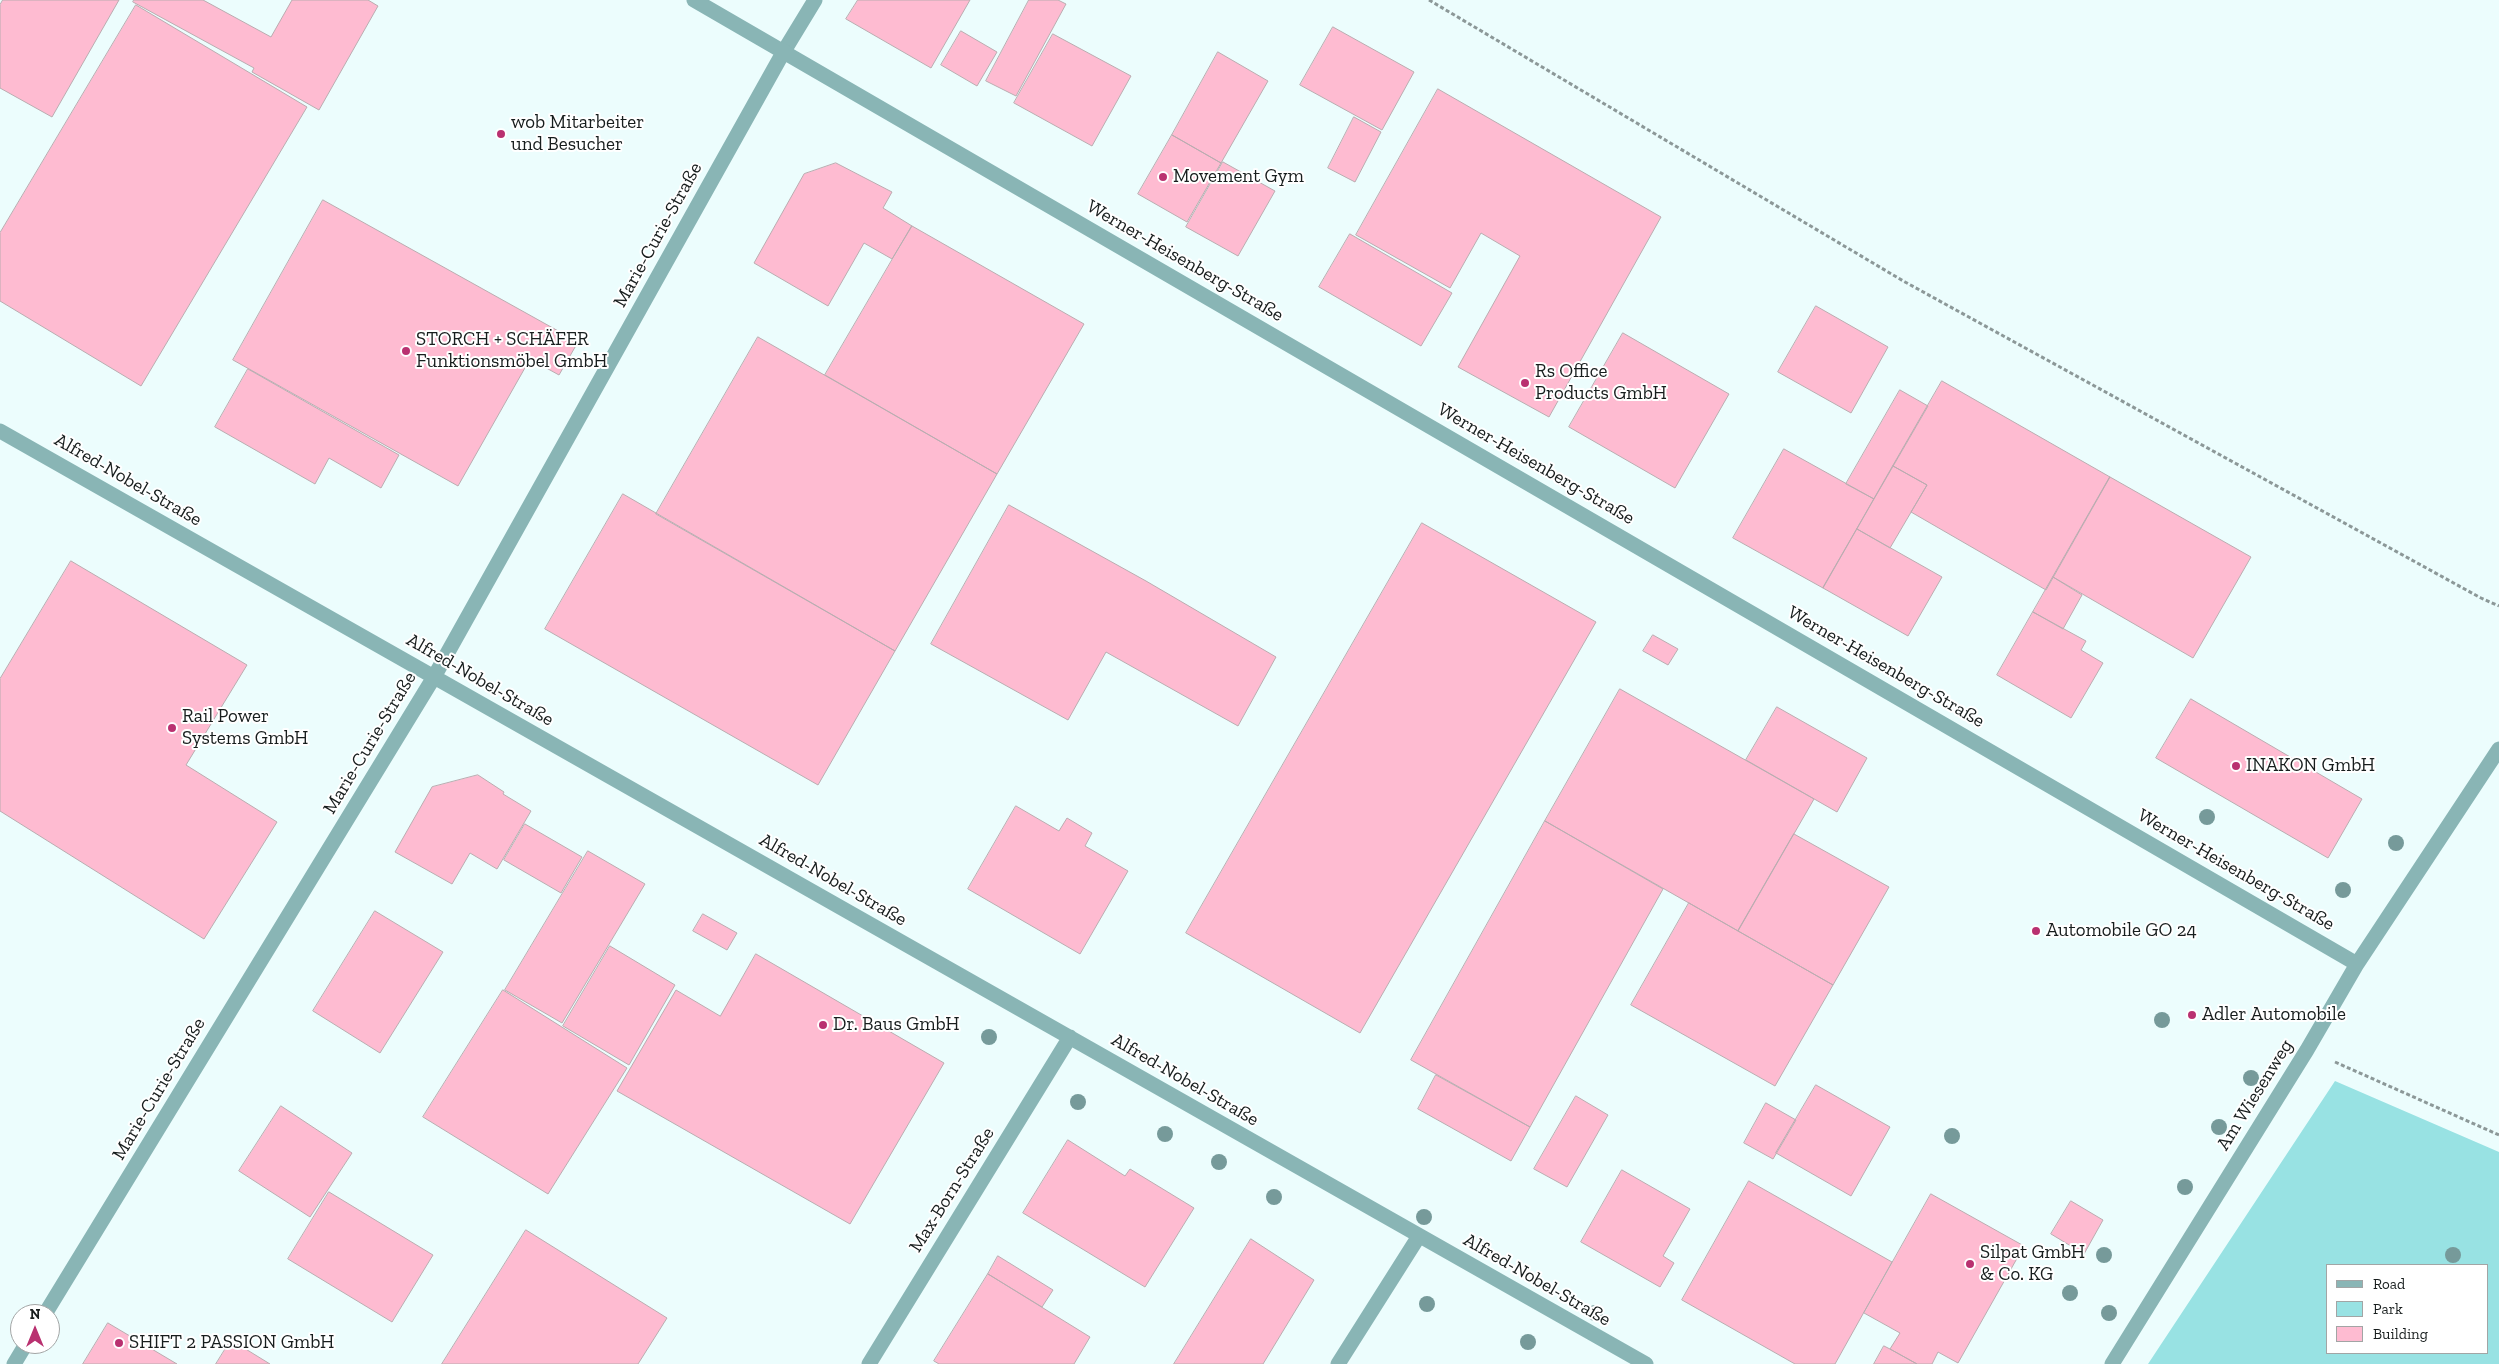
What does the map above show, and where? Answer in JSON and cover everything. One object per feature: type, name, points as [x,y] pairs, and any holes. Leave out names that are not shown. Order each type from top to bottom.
[{"type":"street","name":"Werner-Heisenberg-Straße","points":[[694,0],[2357,964]]},
{"type":"street","name":"Marie-Curie-Straße","points":[[51,1304],[434,677],[814,0]]},
{"type":"street","name":"Alfred-Nobel-Straße","points":[[0,431],[1646,1364]]},
{"type":"street","name":"Am Wiesenweg","points":[[2112,1364],[2307,1050],[2357,964],[2499,748]]},
{"type":"street","name":"Max-Born-Straße","points":[[869,1364],[1070,1037]]},
{"type":"street","points":[[1338,1364],[1419,1236]]},
{"type":"path","points":[[1429,0],[1905,282],[2472,594],[2499,606]]},
{"type":"path","points":[[2307,1050],[2499,1135]]},
{"type":"green space","points":[[2335,1081],[2499,1152],[2499,1364],[2148,1364]]},
{"type":"building","points":[[3,0],[119,0],[52,117],[0,88],[0,5]]},
{"type":"building","points":[[134,0],[203,0],[271,37],[292,0],[368,0],[378,6],[319,110],[252,72],[254,68],[133,2]]},
{"type":"building","points":[[858,0],[970,0],[931,68],[846,19]]},
{"type":"building","points":[[1029,0],[1058,0],[1066,4],[1016,96],[986,81]]},
{"type":"building","points":[[136,5],[307,107],[141,386],[0,301],[0,233]]},
{"type":"building","points":[[1333,27],[1414,72],[1382,130],[1300,85]]},
{"type":"building","points":[[961,31],[997,52],[977,86],[941,65]]},
{"type":"building","points":[[1053,34],[1131,76],[1092,146],[1014,103]]},
{"type":"building","points":[[1218,52],[1268,81],[1221,163],[1172,135]]},
{"type":"building","points":[[1438,89],[1661,217],[1549,417],[1458,367],[1520,256],[1481,233],[1450,288],[1356,235]]},
{"type":"building","points":[[1354,117],[1381,132],[1355,182],[1328,168]]},
{"type":"building","points":[[1172,135],[1221,163],[1187,222],[1138,194]]},
{"type":"building","points":[[1223,162],[1275,191],[1238,256],[1186,227]]},
{"type":"building","points":[[836,163],[892,192],[883,208],[912,226],[892,259],[864,243],[828,306],[754,263],[804,174]]},
{"type":"building","name":"STORCH + SCHÄFER Funktionsmöbel GmbH","points":[[323,200],[578,342],[559,375],[530,359],[458,486],[233,360]]},
{"type":"building","points":[[912,226],[1084,324],[997,474],[825,375]]},
{"type":"building","points":[[1350,234],[1452,293],[1421,346],[1319,287]]},
{"type":"building","points":[[1816,306],[1888,347],[1851,413],[1778,372]]},
{"type":"building","points":[[1623,333],[1729,394],[1675,488],[1569,427]]},
{"type":"building","points":[[758,337],[997,474],[895,651],[656,514]]},
{"type":"building","points":[[248,369],[399,455],[381,488],[329,458],[315,484],[215,427]]},
{"type":"building","points":[[1942,381],[2110,477],[2046,590],[1911,512],[1927,485],[1893,466]]},
{"type":"building","points":[[1900,390],[1928,406],[1874,499],[1846,484]]},
{"type":"building","points":[[1784,449],[1874,499],[1823,588],[1733,538]]},
{"type":"building","points":[[1893,466],[1927,485],[1890,548],[1857,529]]},
{"type":"building","points":[[2110,477],[2251,557],[2193,658],[2053,577]]},
{"type":"building","points":[[623,494],[895,651],[818,785],[545,629]]},
{"type":"building","points":[[1009,505],[1146,581],[1276,657],[1238,726],[1106,652],[1068,720],[931,644]]},
{"type":"building","points":[[1422,523],[1596,622],[1360,1033],[1186,933]]},
{"type":"building","points":[[1857,529],[1942,577],[1908,636],[1823,588]]},
{"type":"building","points":[[71,561],[247,665],[186,765],[277,822],[204,939],[0,811],[0,679]]},
{"type":"building","points":[[2053,577],[2082,595],[2063,629],[2033,612]]},
{"type":"building","points":[[2033,612],[2086,641],[2081,650],[2103,663],[2071,718],[1997,675]]},
{"type":"building","points":[[1653,635],[1678,649],[1668,665],[1643,651]]},
{"type":"building","points":[[1620,689],[1814,799],[1738,931],[1545,821]]},
{"type":"building","points":[[2191,699],[2362,799],[2328,858],[2156,758]]},
{"type":"building","points":[[1777,707],[1867,758],[1837,812],[1746,760]]},
{"type":"building","points":[[478,775],[504,792],[503,794],[531,811],[497,869],[470,853],[452,884],[395,852],[432,787]]},
{"type":"building","points":[[1016,806],[1059,831],[1067,818],[1092,833],[1085,846],[1128,871],[1080,954],[968,889]]},
{"type":"building","points":[[1545,821],[1663,889],[1530,1127],[1411,1060]]},
{"type":"building","points":[[525,824],[582,857],[561,893],[504,860]]},
{"type":"building","points":[[1794,834],[1889,887],[1833,985],[1738,931]]},
{"type":"building","points":[[588,851],[645,884],[562,1023],[505,990]]},
{"type":"building","points":[[1689,903],[1833,985],[1775,1086],[1631,1005]]},
{"type":"building","points":[[375,911],[443,952],[380,1053],[313,1011]]},
{"type":"building","points":[[703,914],[737,933],[727,950],[693,931]]},
{"type":"building","points":[[610,946],[675,985],[629,1065],[563,1026]]},
{"type":"building","points":[[756,954],[944,1063],[850,1224],[617,1091],[676,990],[720,1016]]},
{"type":"building","points":[[503,990],[627,1068],[548,1194],[423,1117]]},
{"type":"building","points":[[1436,1075],[1530,1127],[1511,1161],[1418,1109]]},
{"type":"building","points":[[1816,1085],[1890,1127],[1851,1196],[1776,1153]]},
{"type":"building","points":[[1576,1096],[1608,1115],[1567,1187],[1534,1169]]},
{"type":"building","points":[[1766,1103],[1796,1120],[1773,1159],[1744,1143]]},
{"type":"building","points":[[281,1106],[352,1153],[310,1217],[239,1171]]},
{"type":"building","points":[[1068,1140],[1125,1176],[1130,1169],[1194,1208],[1145,1287],[1023,1213]]},
{"type":"building","points":[[1622,1170],[1690,1209],[1663,1256],[1674,1263],[1660,1287],[1581,1242]]},
{"type":"building","points":[[1749,1181],[1892,1262],[1835,1364],[1795,1364],[1682,1300]]},
{"type":"building","points":[[329,1192],[433,1255],[392,1322],[288,1259]]},
{"type":"building","points":[[1931,1194],[2024,1246],[1958,1363],[1938,1352],[1932,1364],[1917,1364],[1890,1349],[1900,1333],[1864,1313]]},
{"type":"building","points":[[2071,1201],[2103,1220],[2084,1254],[2051,1234]]},
{"type":"building","points":[[526,1230],[667,1318],[638,1364],[442,1364]]},
{"type":"building","points":[[1251,1239],[1314,1280],[1263,1364],[1174,1364]]},
{"type":"building","points":[[998,1256],[1053,1290],[1042,1307],[988,1274]]},
{"type":"building","points":[[988,1274],[1090,1337],[1074,1364],[939,1364],[934,1361]]},
{"type":"building","name":"SHIFT 2 PASSION GmbH","points":[[108,1323],[177,1364],[83,1364]]},
{"type":"building","name":"SHIFT 2 PASSION GmbH","points":[[231,1340],[270,1364],[216,1364]]},
{"type":"building","points":[[1884,1346],[1890,1349],[1917,1364],[1874,1364]]},
{"type":"place","name":"wob Mitarbeiter und Besucher","points":[[501,134]]},
{"type":"place","name":"Movement Gym","points":[[1163,177]]},
{"type":"place","name":"STORCH + SCHÄFER Funktionsmöbel GmbH","points":[[406,351]]},
{"type":"place","name":"Rs Office Products GmbH","points":[[1525,383]]},
{"type":"place","name":"Rail Power Systems GmbH","points":[[172,728]]},
{"type":"place","name":"INAKON GmbH","points":[[2236,766]]},
{"type":"place","name":"Automobile GO 24","points":[[2036,931]]},
{"type":"place","name":"Adler Automobile","points":[[2192,1015]]},
{"type":"place","name":"Dr. Baus GmbH","points":[[823,1025]]},
{"type":"place","name":"Silpat GmbH & Co. KG","points":[[1970,1264]]},
{"type":"place","name":"SHIFT 2 PASSION GmbH","points":[[119,1343]]}]
